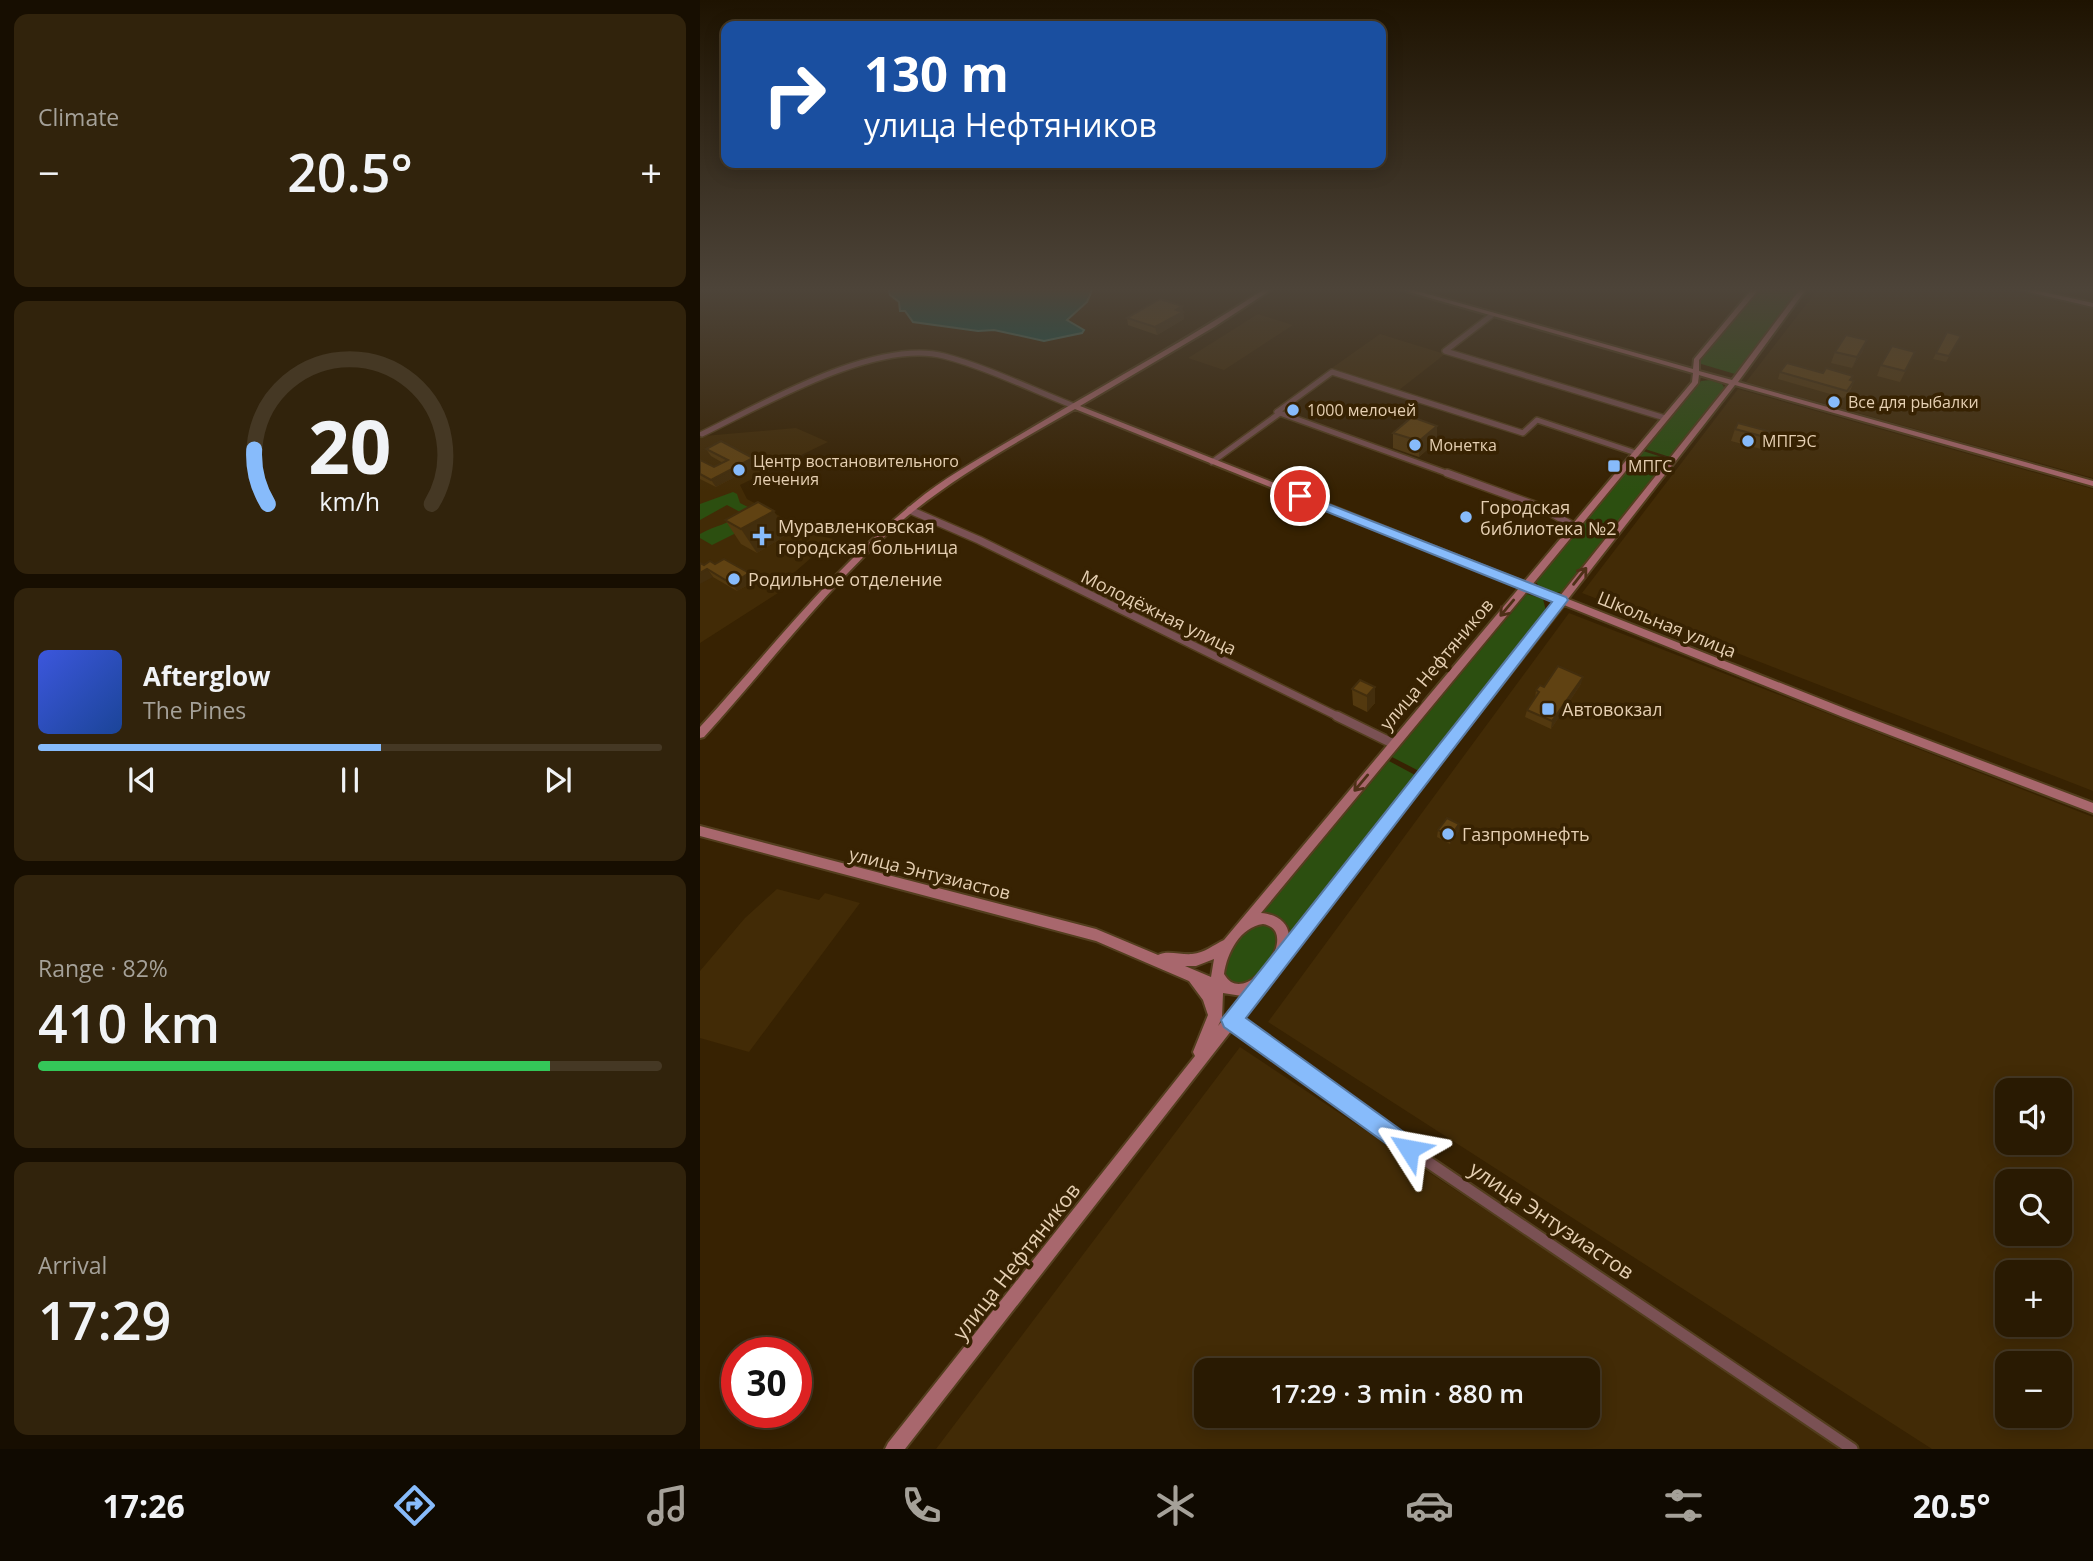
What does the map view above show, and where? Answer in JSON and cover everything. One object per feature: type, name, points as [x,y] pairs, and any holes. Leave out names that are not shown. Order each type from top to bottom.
[{"type":"main road","points":[[700,734],[838,579],[910,510],[979,462],[1162,356]]},
{"type":"main road","points":[[1637,356],[2093,484]]},
{"type":"main road","name":"улица Нефтяников","points":[[1169,1098],[1203,1046],[1215,1018],[1221,984],[1219,963],[1229,942],[1696,382],[1696,360],[1700,356]]},
{"type":"main road","name":"улица Нефтяников","points":[[894,1449],[1753,356]]},
{"type":"main road","name":"Школьная улица","points":[[1074,406],[2093,808]]},
{"type":"main road","name":"улица Энтузиастов","points":[[700,831],[1107,938],[1150,955],[1193,977],[1221,984]]},
{"type":"main road","points":[[1238,930],[1253,921],[1264,919],[1275,922],[1283,930],[1285,940],[1280,957]]},
{"type":"main road","name":"улица Энтузиастов","points":[[1150,955],[1182,962],[1196,961],[1211,955],[1229,942]]},
{"type":"main road","name":"улица Нефтяников","points":[[1221,984],[1245,990],[1267,974]]},
{"type":"main road","points":[[1193,977],[1209,997],[1215,1018]]},
{"type":"street","points":[[702,434],[850,364],[915,356]]},
{"type":"street","points":[[944,356],[1074,406]]},
{"type":"street","points":[[1460,356],[1665,418]]},
{"type":"street","points":[[1212,462],[1332,372],[1523,433],[1537,420],[1636,453]]},
{"type":"street","points":[[1279,412],[1543,508],[1575,527]]},
{"type":"street","name":"Молодёжная улица","points":[[910,510],[979,540],[1394,744]]},
{"type":"street","name":"улица Энтузиастов","points":[[1232,1020],[1366,1120],[1852,1449]]},
{"type":"shaded area","points":[[1192,356],[1246,356],[1224,370],[1188,358]]},
{"type":"shaded area","points":[[1349,356],[1443,356],[1399,390],[1332,368]]},
{"type":"shaded area","points":[[1766,356],[2093,356],[2093,478],[1746,382]]},
{"type":"shaded area","points":[[1738,389],[2093,489],[2093,791],[1582,593]]},
{"type":"shaded area","name":"Муравленковская городская больница","points":[[796,428],[828,442],[740,485],[747,499],[814,534],[833,539],[774,590],[778,593],[700,643],[700,433],[704,436]]},
{"type":"shaded area","points":[[1569,613],[2093,817],[2093,1449],[1932,1449],[1268,1022]]},
{"type":"shaded area","points":[[777,889],[819,900],[825,893],[860,903],[749,1052],[700,1038],[700,971],[745,918]]},
{"type":"shaded area","points":[[1240,1047],[1846,1449],[936,1449]]},
{"type":"green space","points":[[1704,356],[1749,356],[1735,374],[1698,363]]},
{"type":"green space","points":[[1710,380],[1722,384],[1725,389],[1670,457],[1645,449],[1701,381]]},
{"type":"green space","points":[[1643,451],[1668,459],[1562,592],[1551,592],[1541,587],[1536,582]]},
{"type":"green space","points":[[733,492],[737,494],[740,503],[764,515],[764,519],[712,545],[700,538],[700,534],[742,513],[727,505],[700,520],[700,504]]},
{"type":"green space","points":[[1527,594],[1543,599],[1546,611],[1419,771],[1392,757]]},
{"type":"green space","points":[[1389,761],[1415,775],[1291,932],[1280,918],[1262,914]]},
{"type":"green space","points":[[1260,925],[1270,927],[1278,934],[1273,957],[1257,976],[1243,985],[1229,982],[1224,975],[1227,959],[1241,938]]},
{"type":"building","points":[[1886,356],[1913,356],[1905,371],[1881,365]]},
{"type":"building","points":[[1787,363],[1823,373],[1826,368],[1853,376],[1850,380],[1854,381],[1847,391],[1780,372]]},
{"type":"building","points":[[1412,417],[1437,426],[1419,441],[1393,433]]},
{"type":"building","points":[[1738,423],[1768,431],[1765,437],[1735,429]]},
{"type":"building","points":[[721,441],[753,458],[711,480],[700,474],[700,460],[714,467],[728,460],[706,449]]},
{"type":"building","points":[[758,502],[774,511],[741,529],[725,520]]},
{"type":"building","points":[[724,559],[749,573],[732,584],[707,569],[700,573],[700,563],[704,565],[710,561],[715,564]]},
{"type":"building","name":"Автовокзал","points":[[1558,666],[1583,677],[1552,721],[1527,710],[1539,692],[1536,690],[1540,685],[1544,687]]},
{"type":"building","points":[[1360,680],[1375,687],[1367,696],[1352,689]]},
{"type":"building","points":[[1447,818],[1459,824],[1450,837],[1438,830]]},
{"type":"place","name":"Все для рыбалки","points":[[1834,402]]},
{"type":"place","name":"1000 мелочей","points":[[1293,410]]},
{"type":"place","name":"МПГЭС","points":[[1748,441]]},
{"type":"place","name":"Монетка","points":[[1415,445]]},
{"type":"place","name":"МПГС","points":[[1614,466]]},
{"type":"place","name":"Центр востановительного лечения","points":[[739,470]]},
{"type":"place","name":"Городская библиотека №2","points":[[1466,517]]},
{"type":"place","name":"Муравленковская городская больница","points":[[762,536]]},
{"type":"place","name":"Родильное отделение","points":[[734,579]]},
{"type":"place","name":"Автовокзал","points":[[1548,709]]},
{"type":"place","name":"Газпромнефть","points":[[1448,834]]},
{"type":"route","points":[[1300,496],[1561,600],[1232,1020],[1409,1149]]}]
